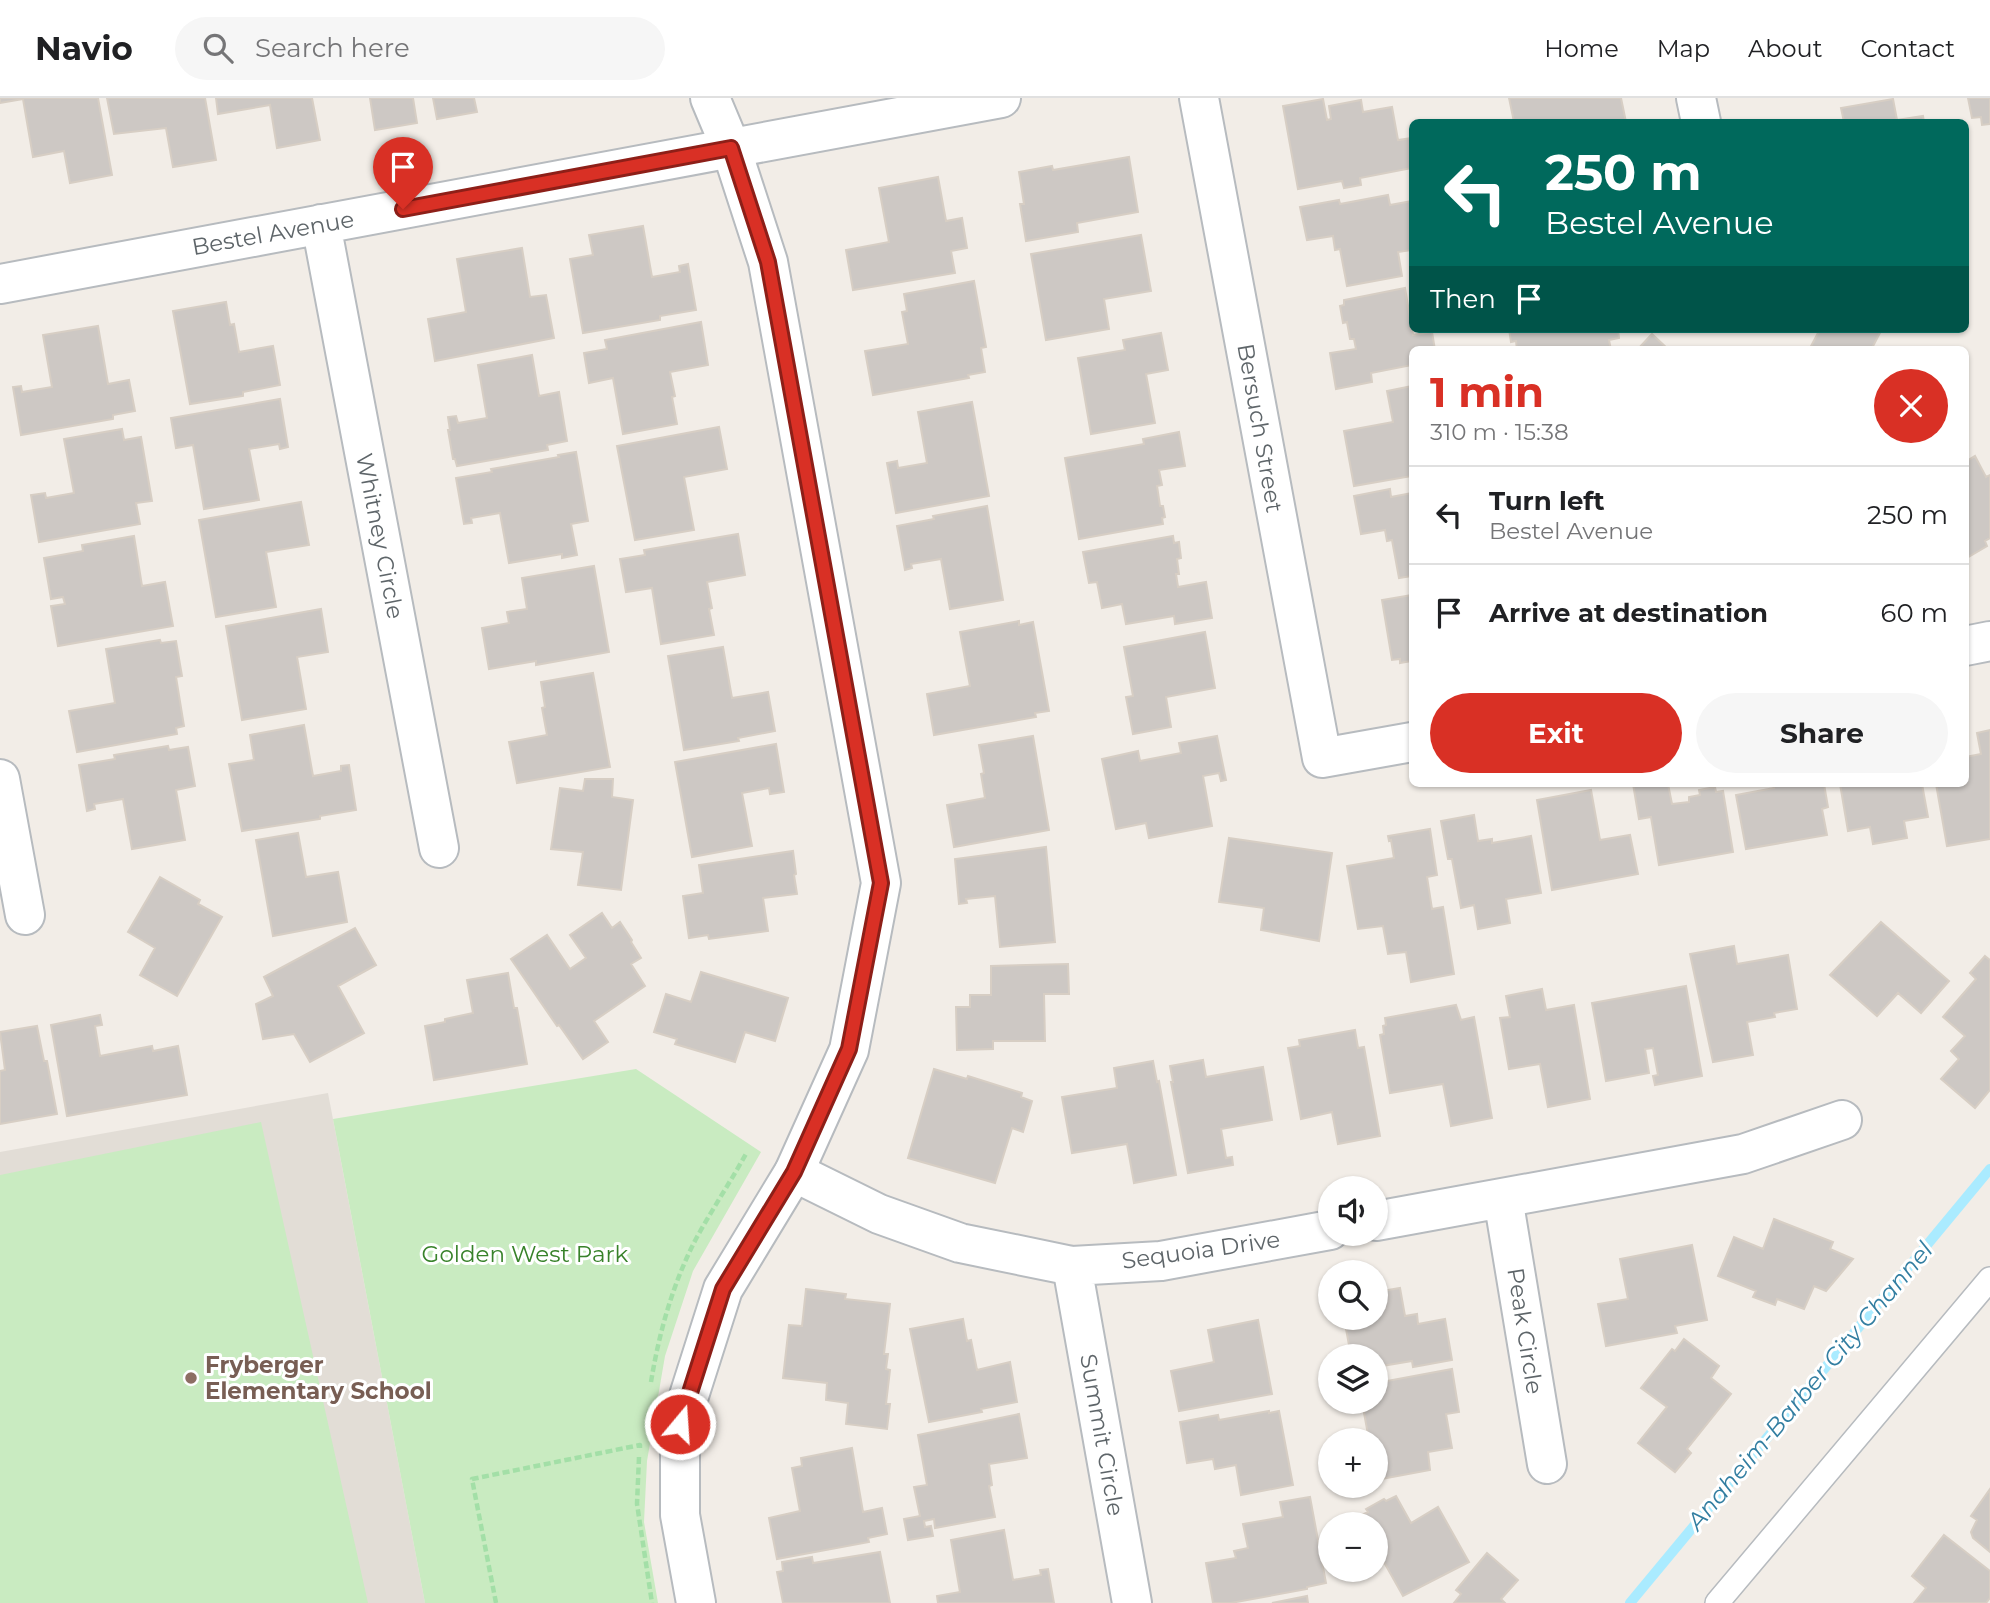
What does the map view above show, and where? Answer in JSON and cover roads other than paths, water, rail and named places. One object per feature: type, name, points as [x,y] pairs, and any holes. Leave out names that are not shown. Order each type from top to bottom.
[{"type":"street","points":[[696,1603],[680,1515],[680,1424],[723,1289],[794,1172],[849,1049],[881,883],[768,262],[731,148],[710,98]]},
{"type":"street","name":"Bestel Avenue","points":[[0,284],[1001,98]]},
{"type":"street","name":"Bersuch Street","points":[[1199,98],[1322,758],[1409,743]]},
{"type":"street","points":[[1696,98],[1700,119]]},
{"type":"street","name":"Whitney Circle","points":[[321,224],[439,848]]},
{"type":"street","points":[[1969,645],[1990,641]]},
{"type":"street","points":[[0,779],[25,915]]},
{"type":"street","points":[[1388,1220],[1743,1154],[1842,1120]]},
{"type":"street","name":"Sequoia Drive","points":[[794,1172],[879,1214],[960,1243],[1072,1266],[1161,1261],[1318,1232]]},
{"type":"street","name":"Peak Circle","points":[[1503,1198],[1547,1465]]},
{"type":"street","name":"Summit Circle","points":[[1072,1266],[1132,1603]]},
{"type":"lane","points":[[1717,1603],[1990,1279]]},
{"type":"waterway","name":"Anaheim-Barber City Channel","points":[[1630,1603],[1990,1169]]},
{"type":"place","name":"Fryberger Elementary School","points":[[191,1378]]},
{"type":"park label","name":"Golden West Park","points":[[525,1254]]}]
